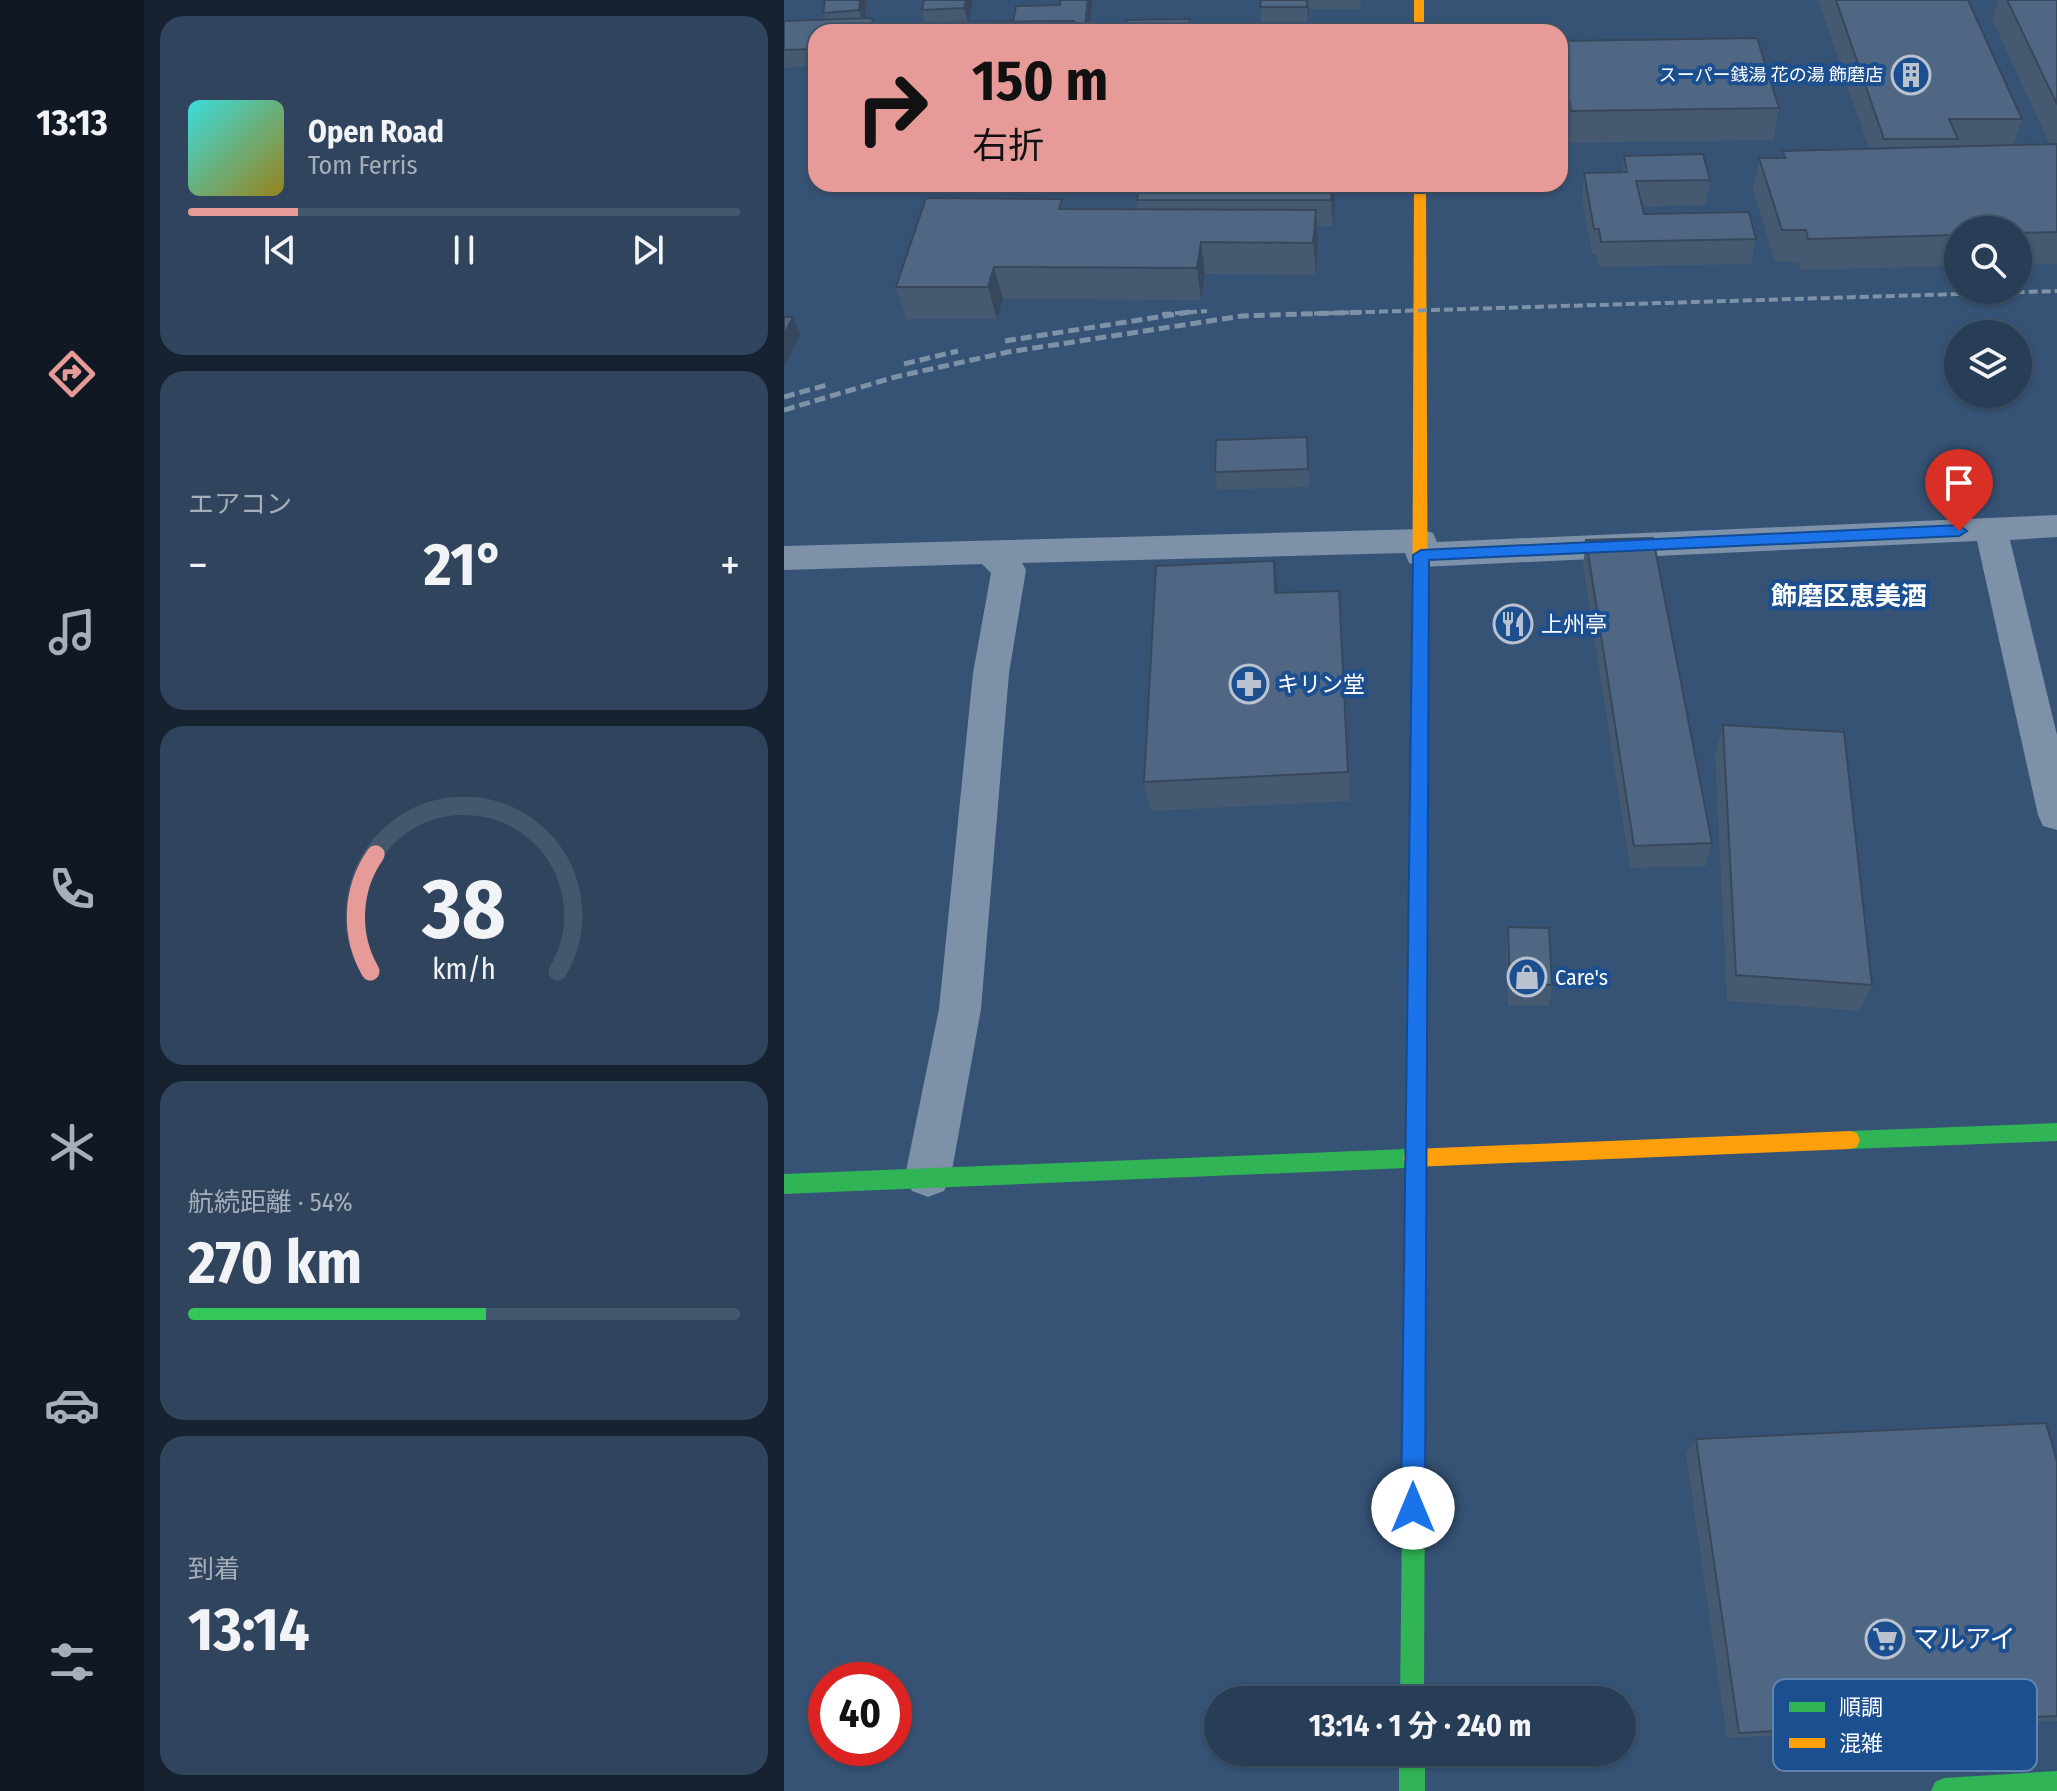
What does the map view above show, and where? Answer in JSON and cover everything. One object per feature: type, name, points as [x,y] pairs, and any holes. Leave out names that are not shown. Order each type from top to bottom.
[{"type":"street","points":[[1419,0],[1419,24]]},
{"type":"street","points":[[1412,1686],[1421,548],[1420,192]]},
{"type":"street","points":[[784,558],[1421,548],[2057,526]]},
{"type":"street","points":[[1991,529],[2057,815]]},
{"type":"street","points":[[928,1176],[960,1009],[991,673],[1009,570],[991,553]]},
{"type":"street","points":[[784,1184],[2057,1132]]},
{"type":"street","points":[[1412,1766],[1412,1791]]},
{"type":"street","points":[[1944,1791],[2057,1784]]},
{"type":"building","points":[[825,0],[860,0],[859,10],[823,13]]},
{"type":"building","points":[[924,0],[966,0],[964,8],[922,10]]},
{"type":"building","points":[[1060,0],[1088,0],[1085,24],[1074,24],[1074,21],[1013,22],[1016,6],[1060,5]]},
{"type":"building","points":[[1261,0],[1307,0],[1307,7],[1260,7]]},
{"type":"building","name":"スーパー銭湯 花の湯 飾磨店","points":[[1836,0],[1968,0],[2022,119],[1949,119],[1958,139],[1884,139]]},
{"type":"building","points":[[2007,0],[2057,0],[2057,104]]},
{"type":"building","points":[[873,18],[872,24],[808,24],[808,49],[784,50],[784,21]]},
{"type":"building","points":[[1190,19],[1189,24],[1126,24],[1127,20]]},
{"type":"building","points":[[1074,21],[1073,24],[933,24],[933,23]]},
{"type":"building","points":[[1757,38],[1779,108],[1571,111],[1568,41]]},
{"type":"building","points":[[2057,144],[2057,232],[2032,233],[2032,216],[1944,216],[1944,235],[1808,239],[1806,230],[1782,230],[1759,158],[1785,158],[1783,151]]},
{"type":"building","points":[[1703,154],[1710,180],[1636,181],[1644,214],[1749,212],[1756,239],[1601,242],[1599,229],[1594,229],[1584,173],[1627,172],[1624,156]]},
{"type":"building","points":[[1138,192],[1332,192],[1331,200],[1137,200]]},
{"type":"building","points":[[926,198],[1062,199],[1059,209],[1316,210],[1313,243],[1201,242],[1197,268],[994,267],[988,287],[896,287]]},
{"type":"building","points":[[784,317],[793,317],[784,335]]},
{"type":"building","points":[[1307,437],[1308,469],[1215,472],[1216,440]]},
{"type":"building","points":[[1653,538],[1712,843],[1634,846],[1586,540]]},
{"type":"building","points":[[1274,561],[1275,593],[1339,591],[1348,772],[1144,782],[1156,566]]},
{"type":"building","points":[[1723,725],[1844,732],[1872,985],[1736,975]]},
{"type":"building","points":[[1508,927],[1549,928],[1552,985],[1510,985]]},
{"type":"building","name":"マルアイ","points":[[2046,1423],[2057,1461],[2057,1716],[2037,1717],[2037,1679],[1773,1679],[1773,1731],[1739,1733],[1696,1439]]},
{"type":"railway","points":[[1354,312],[2057,291]]},
{"type":"railway","points":[[1189,312],[1207,311]]},
{"type":"railway","points":[[1005,341],[1189,312]]},
{"type":"railway","points":[[1162,314],[1189,312]]},
{"type":"railway","points":[[784,410],[895,377],[1008,352],[1242,316],[1354,312]]},
{"type":"railway","points":[[1301,314],[1354,312]]},
{"type":"railway","points":[[1354,312],[1366,312]]},
{"type":"railway","points":[[904,364],[958,351]]},
{"type":"railway","points":[[784,397],[830,384]]},
{"type":"traffic: fast","points":[[1412,1686],[1420,690]]},
{"type":"traffic: fast","points":[[1850,1140],[2057,1132]]},
{"type":"traffic: fast","points":[[784,1184],[1413,1158]]},
{"type":"traffic: fast","points":[[1412,1766],[1412,1791]]},
{"type":"traffic: fast","points":[[1944,1791],[2057,1784]]},
{"type":"traffic: slow","points":[[1419,0],[1419,24]]},
{"type":"traffic: slow","points":[[1420,192],[1420,690]]},
{"type":"traffic: slow","points":[[1413,1158],[1850,1140]]},
{"type":"place","name":"スーパー銭湯 花の湯 飾磨店","points":[[1911,75]]},
{"type":"place","name":"上州亭","points":[[1513,624]]},
{"type":"place","name":"キリン堂","points":[[1249,684]]},
{"type":"place","name":"Care's","points":[[1527,977]]},
{"type":"place","name":"マルアイ","points":[[1885,1639]]},
{"type":"district","name":"飾磨区恵美酒","points":[[1849,596]]},
{"type":"route","points":[[1413,1508],[1421,555],[1959,531]]}]
